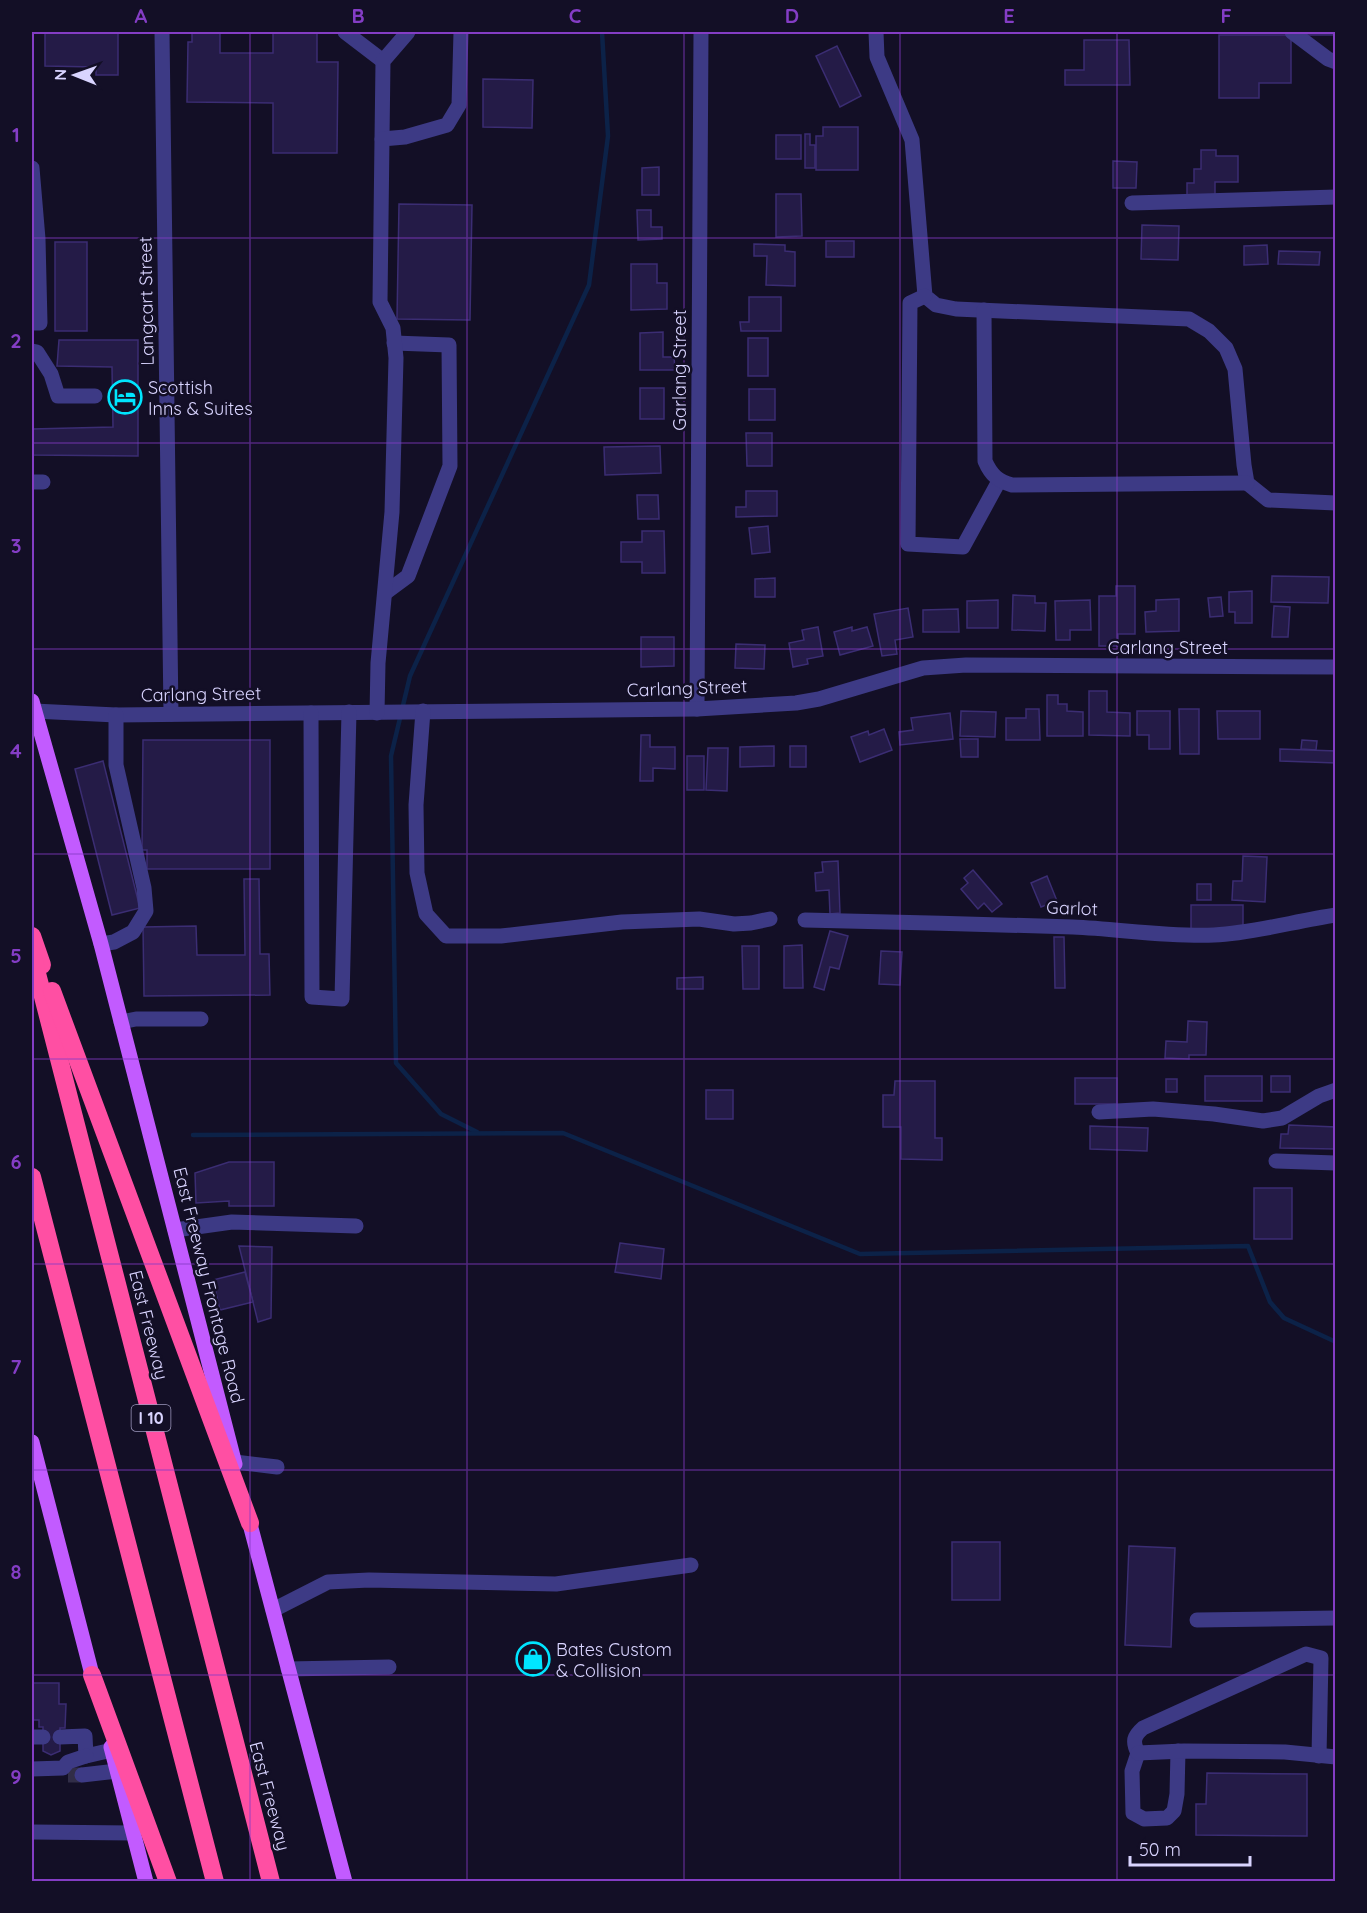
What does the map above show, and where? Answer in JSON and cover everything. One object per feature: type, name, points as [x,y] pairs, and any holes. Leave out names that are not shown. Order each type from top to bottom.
[{"type":"highway","points":[[32,936],[250,1523]]},
{"type":"highway","name":"East Freeway","points":[[32,954],[271,1881]]},
{"type":"highway","points":[[32,1177],[215,1881]]},
{"type":"highway","points":[[92,1675],[168,1881]]},
{"type":"main road","name":"East Freeway Frontage Road","points":[[33,706],[102,944],[250,1523],[345,1881]]},
{"type":"main road","points":[[32,1442],[146,1881]]},
{"type":"street","name":"Langcart Street","points":[[162,32],[171,714]]},
{"type":"street","points":[[345,32],[383,61]]},
{"type":"street","points":[[377,713],[378,663],[392,512],[395,370],[393,328],[380,302],[383,61],[408,32]]},
{"type":"street","points":[[382,139],[405,137],[447,125],[459,105],[461,32]]},
{"type":"street","name":"Garlang Street","points":[[697,709],[701,32]]},
{"type":"street","points":[[876,32],[877,57],[912,140],[925,296],[936,304],[956,309],[1189,319],[1209,331],[1226,348],[1235,369],[1247,483]]},
{"type":"street","points":[[1292,32],[1335,62]]},
{"type":"street","points":[[32,168],[40,323],[32,323]]},
{"type":"street","points":[[1132,203],[1335,197]]},
{"type":"street","points":[[925,296],[910,303],[908,544],[963,547],[999,481]]},
{"type":"street","points":[[984,310],[985,461],[990,472],[999,481],[1012,485],[1247,483],[1268,500],[1335,503]]},
{"type":"street","points":[[385,593],[408,576],[450,466],[449,345],[394,342]]},
{"type":"street","points":[[32,351],[38,352],[51,374],[58,396],[95,396]]},
{"type":"street","name":"Carlang Street","points":[[33,706],[116,715],[697,709],[796,703],[819,699],[923,668],[966,665],[1335,667]]},
{"type":"street","points":[[423,711],[416,805],[417,873],[426,914],[446,936],[501,936],[622,922],[699,919],[734,924],[770,919]]},
{"type":"street","points":[[311,713],[312,997],[342,999],[350,712]]},
{"type":"street","points":[[102,944],[114,942],[133,932],[146,911],[144,888],[116,765],[116,715]]},
{"type":"street","name":"Garlot","points":[[805,920],[1074,927],[1213,935],[1254,931],[1293,921],[1335,915]]},
{"type":"street","points":[[122,1022],[136,1019],[201,1019]]},
{"type":"street","points":[[1099,1112],[1153,1109],[1263,1121],[1282,1118],[1319,1096],[1335,1090]]},
{"type":"street","points":[[1276,1161],[1335,1163]]},
{"type":"street","points":[[175,1230],[232,1222],[356,1226]]},
{"type":"street","points":[[235,1462],[277,1467]]},
{"type":"street","points":[[273,1610],[328,1582],[369,1580],[556,1584],[691,1565]]},
{"type":"street","points":[[1197,1620],[1335,1618]]},
{"type":"street","points":[[1178,1751],[1178,1794],[1174,1810],[1167,1818],[1144,1819],[1133,1813],[1132,1771],[1138,1753],[1134,1740],[1143,1728],[1310,1654],[1321,1658],[1319,1756]]},
{"type":"street","points":[[288,1669],[388,1667]]},
{"type":"street","points":[[60,1737],[85,1736],[86,1756]]},
{"type":"street","points":[[71,1773],[68,1762],[112,1750]]},
{"type":"street","points":[[1138,1753],[1285,1752],[1335,1757]]},
{"type":"street","points":[[32,1768],[71,1773],[117,1771]]},
{"type":"street","points":[[32,1832],[133,1833]]},
{"type":"building","points":[[45,32],[118,32],[118,75],[96,75],[96,67],[45,66]]},
{"type":"building","points":[[192,32],[220,32],[220,53],[273,53],[273,32],[317,32],[317,62],[338,62],[337,153],[273,153],[273,103],[187,102],[188,42],[192,42]]},
{"type":"building","points":[[1299,32],[1335,32],[1335,35],[1299,35]]},
{"type":"building","points":[[1219,35],[1291,35],[1291,83],[1259,83],[1259,98],[1219,98]]},
{"type":"building","points":[[1084,40],[1129,40],[1130,85],[1065,85],[1065,70],[1084,70]]},
{"type":"building","points":[[837,46],[861,96],[840,107],[816,56]]},
{"type":"building","points":[[483,79],[533,80],[532,128],[483,127]]},
{"type":"building","points":[[823,127],[858,127],[858,170],[816,170],[816,136],[823,136]]},
{"type":"building","points":[[805,134],[810,134],[810,145],[815,145],[815,168],[805,168]]},
{"type":"building","points":[[776,135],[801,135],[801,159],[776,159]]},
{"type":"building","points":[[1201,150],[1216,150],[1216,156],[1238,156],[1238,182],[1215,182],[1215,199],[1187,199],[1187,183],[1194,183],[1194,169],[1201,169]]},
{"type":"building","points":[[1113,161],[1137,162],[1136,188],[1113,188]]},
{"type":"building","points":[[659,167],[659,195],[642,195],[642,168]]},
{"type":"building","points":[[776,194],[801,194],[802,236],[776,237]]},
{"type":"building","points":[[399,204],[472,205],[470,320],[397,319]]},
{"type":"building","points":[[637,210],[651,210],[651,227],[662,227],[662,239],[638,240]]},
{"type":"building","points":[[1142,225],[1179,226],[1178,260],[1141,259]]},
{"type":"building","points":[[826,241],[854,241],[854,257],[826,257]]},
{"type":"building","points":[[55,242],[87,242],[87,331],[55,331]]},
{"type":"building","points":[[754,244],[785,245],[785,251],[795,252],[795,286],[766,285],[767,256],[754,256]]},
{"type":"building","points":[[1267,245],[1268,264],[1244,265],[1244,246]]},
{"type":"building","points":[[1279,251],[1320,252],[1319,265],[1278,264]]},
{"type":"building","points":[[631,264],[657,264],[657,283],[667,283],[667,309],[631,310]]},
{"type":"building","points":[[749,297],[781,297],[781,331],[741,331],[740,322],[749,322]]},
{"type":"building","points":[[663,332],[663,357],[674,357],[675,370],[640,370],[640,333]]},
{"type":"building","points":[[748,338],[768,338],[768,376],[748,376]]},
{"type":"building","name":"Scottish Inns & Suites","points":[[59,340],[138,340],[138,456],[32,455],[32,429],[113,427],[112,367],[57,366]]},
{"type":"building","points":[[640,388],[664,388],[664,419],[640,419]]},
{"type":"building","points":[[749,389],[775,389],[775,420],[749,420]]},
{"type":"building","points":[[746,433],[772,433],[772,466],[747,466]]},
{"type":"building","points":[[660,446],[661,473],[605,475],[604,447]]},
{"type":"building","points":[[746,491],[777,491],[777,516],[736,517],[736,507],[746,507]]},
{"type":"building","points":[[637,495],[658,495],[659,519],[638,519]]},
{"type":"building","points":[[768,526],[770,552],[752,554],[749,528]]},
{"type":"building","points":[[642,531],[664,531],[665,573],[642,573],[642,562],[621,562],[621,542],[642,542]]},
{"type":"building","points":[[1272,576],[1329,577],[1328,603],[1271,602]]},
{"type":"building","points":[[775,578],[775,597],[755,597],[755,579]]},
{"type":"building","points":[[1116,586],[1135,586],[1135,634],[1118,634],[1118,646],[1099,646],[1099,596],[1116,596]]},
{"type":"building","points":[[1252,591],[1252,623],[1235,623],[1235,612],[1229,612],[1229,592]]},
{"type":"building","points":[[1013,595],[1035,596],[1035,603],[1046,603],[1045,631],[1012,630]]},
{"type":"building","points":[[1221,597],[1223,616],[1210,617],[1208,598]]},
{"type":"building","points":[[1179,599],[1179,631],[1146,632],[1145,612],[1156,611],[1156,600]]},
{"type":"building","points":[[998,600],[998,628],[967,628],[967,601]]},
{"type":"building","points":[[1090,600],[1091,630],[1070,630],[1070,640],[1056,640],[1055,601]]},
{"type":"building","points":[[1274,606],[1290,607],[1288,637],[1272,637]]},
{"type":"building","points":[[908,608],[913,637],[895,640],[897,654],[882,656],[874,614]]},
{"type":"building","points":[[958,609],[959,632],[923,632],[923,610]]},
{"type":"building","points":[[818,627],[823,656],[807,659],[808,664],[793,667],[789,643],[804,640],[802,630]]},
{"type":"building","points":[[852,627],[852,631],[867,627],[873,646],[840,655],[834,632]]},
{"type":"building","points":[[641,637],[674,637],[674,666],[641,667]]},
{"type":"building","points":[[736,644],[765,645],[764,669],[735,668]]},
{"type":"building","points":[[1089,691],[1107,691],[1107,712],[1130,713],[1130,736],[1089,735]]},
{"type":"building","points":[[1047,695],[1058,695],[1058,704],[1067,704],[1067,711],[1083,712],[1083,736],[1047,736]]},
{"type":"building","points":[[1026,709],[1039,709],[1040,740],[1006,740],[1006,718],[1026,718]]},
{"type":"building","points":[[1179,709],[1199,709],[1199,754],[1180,754]]},
{"type":"building","points":[[961,711],[996,712],[995,737],[960,736]]},
{"type":"building","points":[[1137,711],[1170,711],[1170,749],[1149,749],[1149,735],[1137,735]]},
{"type":"building","points":[[1217,711],[1260,711],[1260,739],[1218,739]]},
{"type":"building","points":[[950,713],[953,739],[900,745],[899,732],[913,730],[911,718]]},
{"type":"building","points":[[884,729],[892,750],[860,762],[851,737],[868,731],[869,735]]},
{"type":"building","points":[[641,735],[650,735],[650,747],[675,747],[675,769],[653,768],[653,781],[640,781]]},
{"type":"building","points":[[960,739],[978,739],[978,757],[961,757]]},
{"type":"building","points":[[143,740],[270,740],[270,869],[147,869],[147,850],[142,850]]},
{"type":"building","points":[[1302,740],[1317,741],[1316,750],[1301,749]]},
{"type":"building","points":[[774,746],[774,766],[740,767],[740,747]]},
{"type":"building","points":[[790,746],[806,746],[806,767],[790,767]]},
{"type":"building","points":[[708,748],[728,748],[727,791],[706,790]]},
{"type":"building","points":[[1280,749],[1336,751],[1336,763],[1280,761]]},
{"type":"building","points":[[687,756],[704,756],[704,790],[687,790]]},
{"type":"building","points":[[103,761],[140,908],[112,915],[75,769]]},
{"type":"building","points":[[1243,856],[1267,857],[1265,902],[1232,900],[1233,881],[1242,881]]},
{"type":"building","points":[[838,861],[840,913],[830,914],[829,890],[816,891],[815,873],[823,872],[822,862]]},
{"type":"building","points":[[973,870],[1002,904],[992,912],[984,903],[978,909],[961,889],[968,883],[964,878]]},
{"type":"building","points":[[1047,876],[1057,901],[1041,907],[1031,883]]},
{"type":"building","points":[[244,879],[259,879],[260,954],[269,954],[270,995],[144,996],[143,927],[196,926],[197,955],[245,955]]},
{"type":"building","points":[[1197,884],[1211,884],[1211,900],[1197,900]]},
{"type":"building","points":[[1191,905],[1243,905],[1243,930],[1191,929]]},
{"type":"building","points":[[830,931],[848,936],[839,969],[830,967],[824,990],[814,987]]},
{"type":"building","points":[[1054,937],[1064,937],[1065,988],[1055,988]]},
{"type":"building","points":[[802,945],[803,988],[784,988],[784,946]]},
{"type":"building","points":[[742,946],[759,946],[759,989],[743,989]]},
{"type":"building","points":[[881,951],[902,952],[900,985],[879,984]]},
{"type":"building","points":[[703,977],[703,989],[677,989],[677,978]]},
{"type":"building","points":[[1188,1021],[1207,1022],[1206,1055],[1189,1055],[1189,1059],[1165,1058],[1166,1041],[1187,1042]]},
{"type":"building","points":[[1205,1076],[1262,1076],[1262,1101],[1205,1101]]},
{"type":"building","points":[[1271,1076],[1290,1076],[1290,1092],[1271,1092]]},
{"type":"building","points":[[1075,1078],[1117,1078],[1117,1104],[1075,1104]]},
{"type":"building","points":[[1166,1079],[1177,1079],[1177,1092],[1166,1092]]},
{"type":"building","points":[[895,1081],[935,1081],[935,1138],[942,1138],[942,1160],[901,1159],[901,1127],[883,1127],[883,1095],[894,1095]]},
{"type":"building","points":[[706,1090],[733,1090],[733,1119],[706,1119]]},
{"type":"building","points":[[1289,1125],[1336,1127],[1336,1149],[1280,1148],[1281,1134],[1288,1134]]},
{"type":"building","points":[[1090,1126],[1148,1128],[1147,1151],[1090,1149]]},
{"type":"building","points":[[229,1162],[274,1162],[274,1206],[229,1206],[229,1201],[196,1203],[195,1173]]},
{"type":"building","points":[[1254,1188],[1292,1188],[1292,1239],[1254,1239]]},
{"type":"building","points":[[620,1243],[664,1249],[661,1279],[615,1272]]},
{"type":"building","points":[[239,1246],[272,1247],[271,1318],[258,1322]]},
{"type":"building","points":[[245,1272],[253,1302],[220,1310],[213,1280]]},
{"type":"building","points":[[952,1542],[1000,1542],[1000,1600],[952,1600]]},
{"type":"building","points":[[1129,1546],[1175,1548],[1171,1647],[1125,1645]]},
{"type":"building","points":[[32,1683],[59,1683],[59,1704],[66,1704],[65,1728],[60,1728],[60,1751],[51,1755],[43,1751],[43,1727],[39,1727],[39,1720],[32,1720]]},
{"type":"building","points":[[1207,1773],[1307,1774],[1307,1836],[1196,1835],[1196,1804],[1206,1804]]},
{"type":"waterway","points":[[477,1132],[441,1114],[396,1063],[391,756],[410,676],[589,285],[608,136],[602,32]]},
{"type":"waterway","points":[[193,1135],[563,1133],[860,1254],[1248,1246],[1270,1302],[1284,1318],[1336,1342]]},
{"type":"tunnel","points":[[68,1775],[82,1775]]},
{"type":"place","name":"Scottish Inns & Suites","points":[[125,397]]},
{"type":"place","name":"Bates Custom & Collision","points":[[533,1659]]}]
